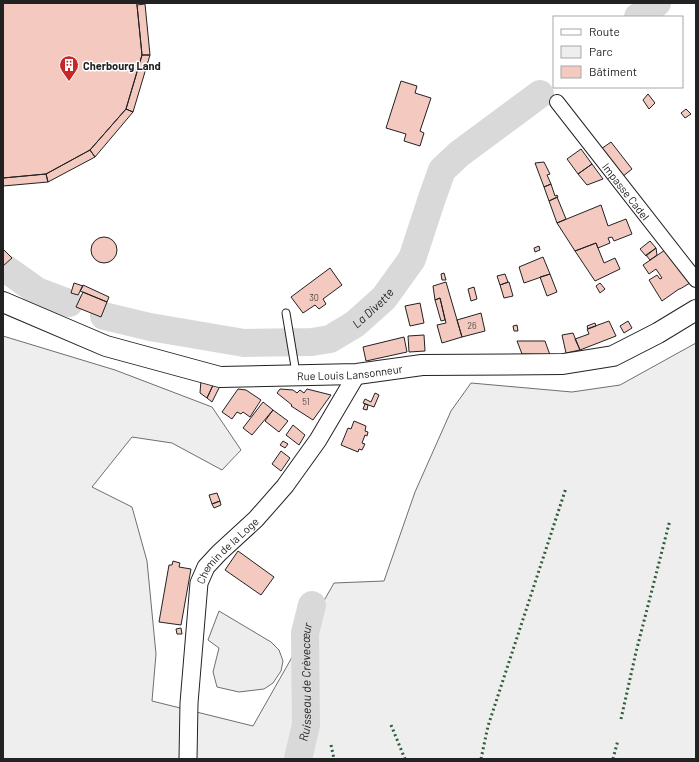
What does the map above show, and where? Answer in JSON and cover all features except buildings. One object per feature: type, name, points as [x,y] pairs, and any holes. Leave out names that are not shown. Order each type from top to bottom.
[{"type":"main road","name":"Rue Louis Lansonneur","points":[[3,302],[106,346],[220,377],[357,374],[422,365],[563,364],[613,356],[658,333],[696,310]]},
{"type":"street","name":"Impasse Cadel","points":[[557,102],[696,280]]},
{"type":"street","name":"Chemin de la Loge","points":[[188,759],[189,703],[199,583],[206,568],[219,553],[256,519],[285,486],[318,440],[357,374]]},
{"type":"lane","points":[[286,313],[297,375]]},
{"type":"green space","points":[[3,336],[115,370],[212,407],[241,450],[222,470],[172,443],[132,437],[92,487],[132,507],[147,561],[156,654],[152,701],[253,726],[334,583],[384,581],[415,492],[451,411],[471,383],[572,392],[620,385],[696,343],[696,759],[3,759]]},
{"type":"shaded area","points":[[219,611],[271,642],[279,650],[283,661],[281,671],[273,683],[264,689],[239,692],[217,687],[213,672],[219,648],[208,640]]},
{"type":"waterway","name":"La Divette","points":[[639,16],[657,3]]},
{"type":"waterway","name":"La Divette","points":[[104,316],[150,327],[244,343],[312,342],[330,339],[355,324],[384,298],[412,259],[442,170],[459,154],[540,94]]},
{"type":"waterway","name":"La Divette","points":[[3,267],[37,291],[69,303]]},
{"type":"waterway","name":"Ruisseau de Crèvecœur","points":[[298,759],[306,725],[305,633],[312,605]]},
{"type":"hedge","points":[[481,759],[488,726],[566,488]]},
{"type":"hedge","points":[[621,719],[636,652],[670,520]]},
{"type":"hedge","points":[[391,725],[405,759]]},
{"type":"hedge","points":[[613,759],[618,740]]},
{"type":"hedge","points":[[331,745],[334,759]]},
{"type":"place","name":"Cherbourg Land","points":[[69,82]]}]
